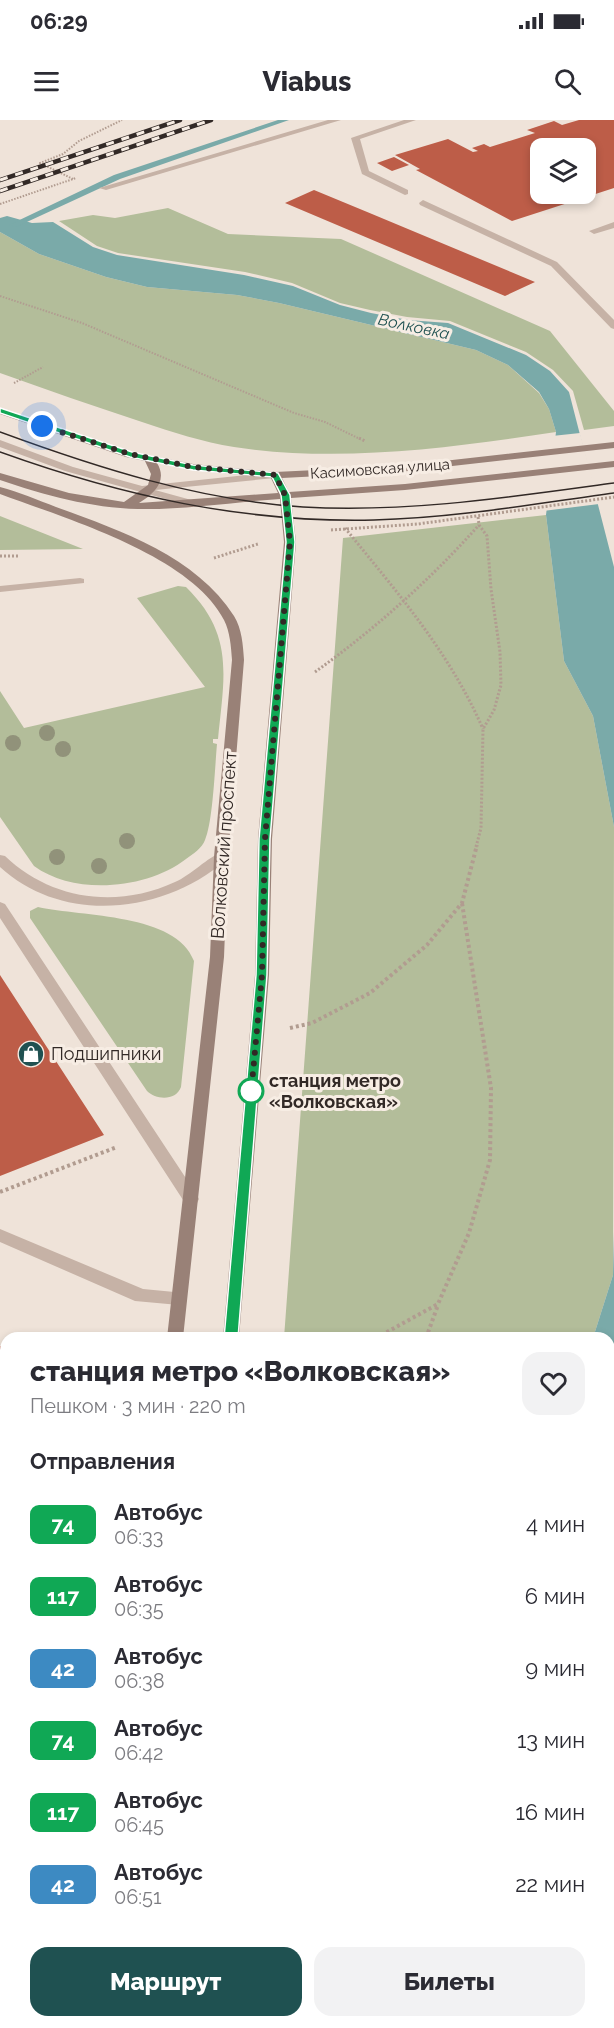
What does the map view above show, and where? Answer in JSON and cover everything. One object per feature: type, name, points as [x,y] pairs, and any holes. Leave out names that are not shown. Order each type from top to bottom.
[{"type":"street","points":[[104,188],[337,120]]},
{"type":"street","points":[[405,192],[365,172],[355,138],[412,120]]},
{"type":"street","points":[[423,203],[554,264],[614,326]]},
{"type":"street","points":[[594,231],[614,225]]},
{"type":"street","name":"Касимовская улица","points":[[0,411],[76,438],[149,459],[193,467],[275,475],[389,470],[614,445]]},
{"type":"street","points":[[0,443],[69,469],[191,503]]},
{"type":"street","points":[[125,505],[147,489],[158,475],[149,459]]},
{"type":"street","name":"Касимовская улица","points":[[0,476],[66,497],[103,504],[125,505],[191,503],[490,479],[614,464]]},
{"type":"street","points":[[147,489],[275,475],[285,495],[290,542],[265,839],[262,975],[232,1332]]},
{"type":"street","name":"Волковский проспект","points":[[0,490],[131,542],[185,571],[211,592],[229,616],[236,637],[238,660],[221,857],[217,957],[176,1332]]},
{"type":"street","points":[[0,589],[80,581]]},
{"type":"street","points":[[0,860],[20,878],[45,891],[92,901],[131,900],[164,892],[196,877],[221,857]]},
{"type":"street","points":[[0,908],[191,1199]]},
{"type":"street","points":[[0,1235],[141,1296],[179,1298]]},
{"type":"path","points":[[73,179],[40,163],[63,154],[79,141],[122,120]]},
{"type":"path","points":[[0,204],[31,193]]},
{"type":"path","points":[[0,296],[82,323],[294,413],[325,422],[365,441]]},
{"type":"path","points":[[14,383],[43,367]]},
{"type":"path","points":[[330,530],[418,524],[614,497]]},
{"type":"path","points":[[478,516],[479,525],[487,536],[491,589],[500,652],[501,685],[494,710],[483,729]]},
{"type":"path","points":[[315,672],[349,648],[403,600],[462,545],[479,525]]},
{"type":"path","points":[[345,528],[451,664],[474,704],[483,729],[481,828],[462,903],[491,1088],[490,1160],[469,1233],[428,1332]]},
{"type":"path","points":[[227,553],[266,542]]},
{"type":"path","points":[[289,1028],[312,1023],[370,993],[427,945],[462,903]]},
{"type":"path","points":[[0,1192],[117,1147]]},
{"type":"path","points":[[387,1332],[438,1304]]},
{"type":"green space","points":[[168,208],[228,234],[341,239],[550,331],[614,411],[614,426],[584,430],[573,391],[553,370],[526,352],[450,321],[407,317],[340,303],[292,283],[245,272],[118,253],[97,246],[59,221],[93,215],[115,218]]},
{"type":"green space","points":[[0,232],[39,254],[106,277],[147,287],[237,295],[279,303],[476,350],[508,365],[539,393],[549,409],[556,432],[395,452],[314,454],[274,452],[234,447],[153,426],[0,373]]},
{"type":"green space","points":[[546,515],[564,661],[593,716],[614,827],[613,1275],[595,1332],[284,1332],[343,538]]},
{"type":"green space","points":[[0,516],[83,549],[0,550]]},
{"type":"green space","points":[[178,586],[186,587],[213,622],[223,658],[218,739],[213,739],[213,743],[217,744],[213,793],[205,840],[194,853],[170,869],[132,882],[90,885],[51,876],[34,866],[0,817],[0,691],[24,728],[205,687],[137,598]]},
{"type":"green space","points":[[38,907],[149,925],[184,945],[194,961],[181,1087],[175,1095],[166,1098],[155,1096],[147,1091],[30,918],[30,911]]},
{"type":"water","name":"Волковка","points":[[7,216],[32,223],[53,222],[93,247],[117,255],[244,275],[293,286],[340,305],[371,313],[408,320],[448,323],[526,355],[550,371],[569,392],[614,567],[614,827],[593,716],[564,661],[546,515],[556,432],[549,409],[539,392],[508,365],[476,350],[279,303],[237,295],[147,287],[106,277],[39,254],[0,232],[0,218]]},
{"type":"water","points":[[614,1232],[614,1332],[595,1332],[613,1275]]},
{"type":"pier","points":[[580,433],[599,504],[543,511],[552,436]]},
{"type":"building","points":[[579,120],[614,120],[614,188],[596,194],[596,138],[530,138],[530,204],[565,204],[512,221],[416,170],[420,169],[395,155],[448,139],[473,152],[478,151],[472,148],[484,144],[490,147],[535,133],[527,130],[554,121],[562,125]]},
{"type":"building","points":[[394,157],[409,165],[392,171],[377,163]]},
{"type":"building","points":[[314,190],[535,282],[505,296],[285,203]]},
{"type":"building","points":[[0,975],[104,1135],[0,1176]]},
{"type":"waterway","points":[[13,225],[117,177],[285,120]]},
{"type":"tram line","points":[[0,432],[111,470],[187,490],[303,507],[420,506],[614,483]]},
{"type":"tram line","points":[[0,452],[46,468],[138,494],[184,504],[278,517],[326,520],[404,519],[494,510],[614,493]]},
{"type":"railway","points":[[0,180],[180,120]]},
{"type":"railway","points":[[0,191],[211,120]]},
{"type":"bus line","name":"74","points":[[0,411],[130,454],[193,467],[275,475],[285,495],[290,542],[265,839],[262,975],[231,1332]]},
{"type":"place","name":"Подшипники","points":[[31,1054]]},
{"type":"place","name":"станция метро «Волковская»","points":[[251,1091]]},
{"type":"route","points":[[42,426],[130,454],[193,467],[275,475],[285,495],[290,542],[265,839],[262,975],[251,1094],[251,1091]]}]
